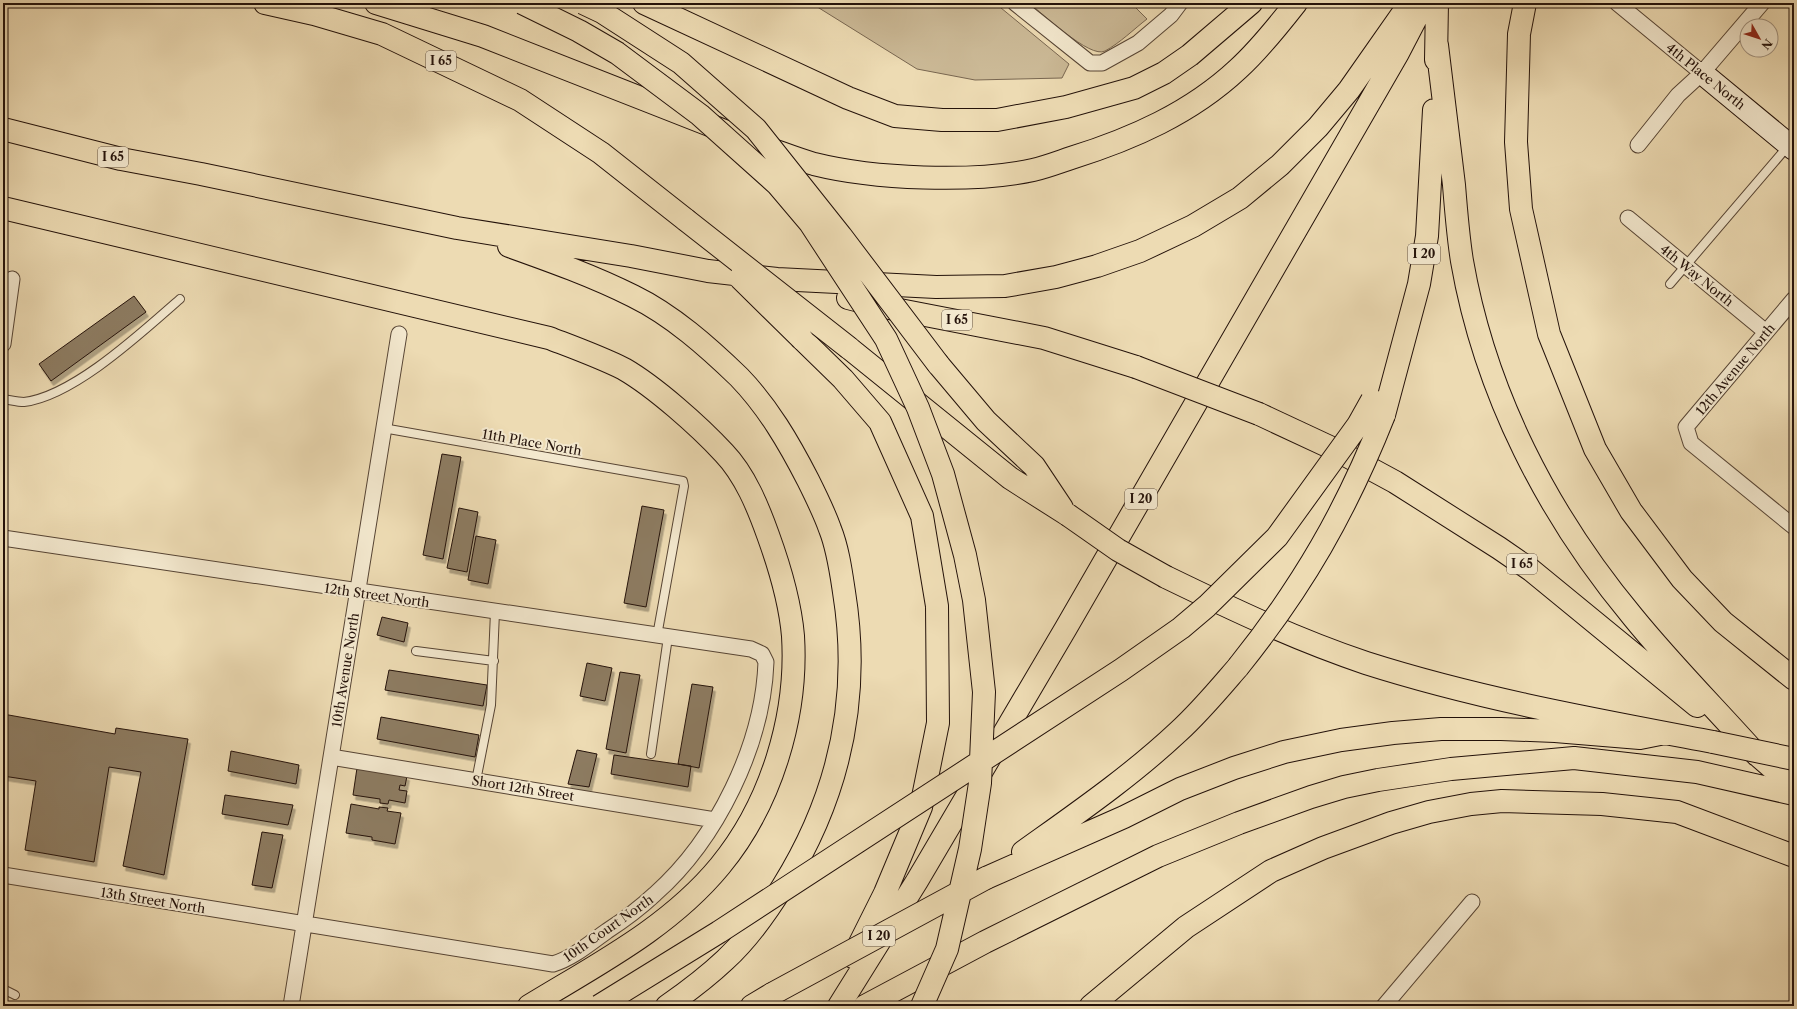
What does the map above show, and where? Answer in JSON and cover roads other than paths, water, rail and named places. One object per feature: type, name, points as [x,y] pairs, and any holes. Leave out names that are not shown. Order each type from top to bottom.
[{"type":"highway","name":"I 65","points":[[265,3],[314,14],[382,34],[520,100],[601,153],[849,348],[1010,478],[1118,550],[1166,577],[1290,635],[1366,662],[1428,681],[1494,698],[1794,759]]},
{"type":"highway","points":[[376,3],[483,36],[766,147],[814,164],[859,172],[910,177],[976,177],[1034,170],[1106,147],[1136,135],[1188,108],[1238,69],[1296,3]]},
{"type":"highway","points":[[522,3],[579,31],[629,62],[700,115],[777,184],[810,224],[886,339],[918,408],[943,474],[965,555],[974,600],[984,692],[980,783],[970,849],[947,949],[922,1006]]},
{"type":"highway","points":[[583,3],[602,12],[681,63],[756,129],[841,236],[938,364],[986,420],[1034,466],[1068,516]]},
{"type":"highway","points":[[644,3],[848,98],[895,116],[942,120],[997,120],[1066,107],[1134,88],[1164,74],[1190,56],[1251,3]]},
{"type":"highway","points":[[777,279],[936,287],[1006,286],[1077,272],[1140,251],[1194,226],[1240,198],[1280,165],[1318,127],[1349,90],[1410,3]]},
{"type":"highway","name":"I 20","points":[[835,1006],[844,998],[921,874],[1066,628],[1398,53],[1424,3]]},
{"type":"highway","name":"I 20","points":[[752,1006],[986,878],[1096,800],[1178,732],[1210,700],[1269,628],[1315,560],[1354,487],[1384,415],[1406,336],[1419,284],[1427,236],[1432,170],[1437,45],[1437,3]]},
{"type":"highway","points":[[1524,3],[1519,34],[1516,136],[1521,208],[1549,334],[1595,449],[1631,511],[1682,579],[1723,622],[1794,679]]},
{"type":"highway","points":[[1437,45],[1462,261],[1477,323],[1504,406],[1546,493],[1572,536],[1633,618],[1757,755]]},
{"type":"highway","name":"I 65","points":[[3,129],[121,160],[207,175],[457,228],[631,256],[708,271],[777,279],[879,306],[1044,338],[1136,367],[1259,414],[1334,449],[1395,482],[1499,548],[1531,570],[1599,624],[1794,787]]},
{"type":"highway","points":[[3,208],[549,338],[599,357],[626,370],[671,404],[725,454],[745,484],[763,520],[785,587],[793,636],[788,720],[762,801],[746,831],[720,866],[685,905],[628,947],[529,1006]]},
{"type":"highway","points":[[686,220],[752,290],[843,379],[880,422],[922,516],[937,606],[938,723],[921,807],[885,893],[827,1006]]},
{"type":"highway","points":[[457,228],[577,271],[635,297],[670,318],[704,345],[740,379],[768,412],[792,448],[831,531],[842,578],[849,622],[850,663],[848,708],[840,750],[828,795],[815,829],[794,869],[773,902],[750,933],[727,959],[708,976],[667,1006]]},
{"type":"highway","points":[[599,1006],[719,932],[1121,670],[1181,628],[1243,572],[1277,537],[1358,425],[1381,386],[1406,336]]},
{"type":"highway","points":[[986,878],[1124,817],[1180,790],[1234,768],[1284,752],[1340,740],[1393,733],[1441,729],[1555,731],[1640,738],[1665,733]]},
{"type":"highway","points":[[865,1006],[986,942],[1165,854],[1246,821],[1311,797],[1344,787],[1378,780],[1451,769],[1574,758],[1697,772],[1794,794]]},
{"type":"highway","points":[[1091,1006],[1186,927],[1271,871],[1323,848],[1391,823],[1428,812],[1471,804],[1502,801],[1602,804],[1677,812],[1794,856]]},
{"type":"street","points":[[1015,3],[1090,63],[1102,63],[1138,43],[1171,15],[1180,3]]},
{"type":"street","name":"4th Place North","points":[[1617,3],[1792,144]]},
{"type":"street","points":[[1638,144],[1678,95],[1702,73],[1762,3]]},
{"type":"street","name":"4th Way North","points":[[1628,218],[1766,332]]},
{"type":"street","points":[[3,344],[12,279]]},
{"type":"street","name":"12th Avenue North","points":[[1793,523],[1691,443],[1686,427],[1794,299]]},
{"type":"street","name":"10th Avenue North","points":[[291,1006],[399,334]]},
{"type":"street","name":"12th Street North","points":[[3,538],[357,592],[752,649]]},
{"type":"street","name":"10th Court North","points":[[304,925],[553,964],[572,955],[628,916],[656,894],[684,864],[715,820],[738,776],[752,740],[759,712],[766,662],[762,654],[752,649]]},
{"type":"street","name":"Short 12th Street","points":[[331,757],[715,820]]},
{"type":"street","name":"13th Street North","points":[[3,875],[304,925]]},
{"type":"street","points":[[1384,1006],[1472,902]]},
{"type":"lane","points":[[1670,284],[1792,144]]},
{"type":"lane","points":[[3,399],[24,402],[58,392],[116,354],[180,299]]},
{"type":"lane","name":"11th Place North","points":[[384,428],[682,481],[684,486],[662,636]]},
{"type":"lane","points":[[476,781],[491,705],[495,612]]},
{"type":"lane","points":[[651,754],[662,636]]},
{"type":"lane","points":[[416,651],[494,661]]},
{"type":"lane","points":[[3,989],[15,995]]}]
